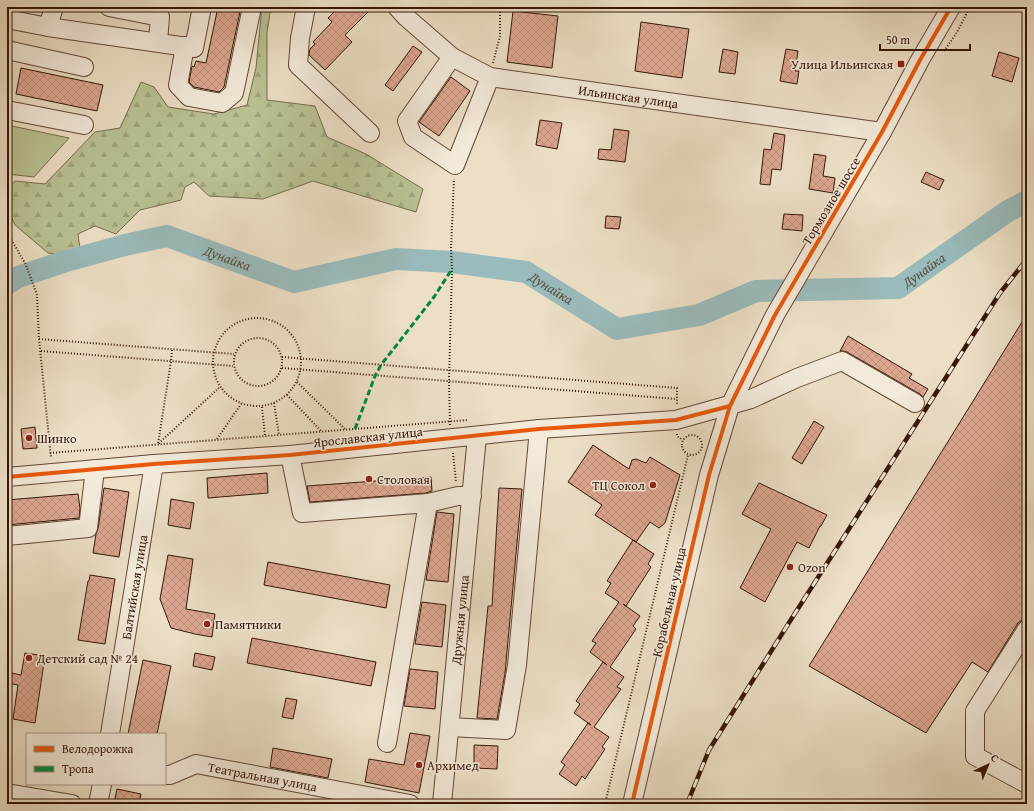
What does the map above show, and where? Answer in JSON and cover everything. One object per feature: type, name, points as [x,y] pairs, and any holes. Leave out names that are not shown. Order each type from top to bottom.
[{"type":"street","points":[[48,27],[54,7]]},
{"type":"street","points":[[109,7],[160,17],[158,42]]},
{"type":"street","points":[[7,19],[48,27],[194,48],[202,7]]},
{"type":"street","points":[[185,46],[178,85],[189,97],[222,103],[234,93],[252,7]]},
{"type":"street","points":[[306,7],[300,38],[298,66],[370,133]]},
{"type":"street","name":"Тормозное шоссе","points":[[730,406],[775,315],[894,112],[920,60],[951,7]]},
{"type":"street","name":"Ильинская улица","points":[[406,10],[452,57],[490,77],[882,132]]},
{"type":"street","points":[[7,50],[84,67]]},
{"type":"street","points":[[452,57],[407,121],[413,137],[455,165],[490,77]]},
{"type":"street","points":[[7,110],[84,125]]},
{"type":"street","name":"Ярославская улица","points":[[7,477],[154,464],[290,455],[451,430],[475,428],[539,429],[676,420],[751,399],[797,378],[842,361],[915,402]]},
{"type":"street","name":"Корабельная улица","points":[[632,804],[709,475],[730,406]]},
{"type":"street","name":"Дружная улица","points":[[442,804],[472,496],[475,428]]},
{"type":"street","points":[[450,727],[506,730],[517,665],[539,429]]},
{"type":"street","points":[[290,455],[302,513],[428,503],[458,496],[472,496]]},
{"type":"street","name":"Балтийская улица","points":[[110,733],[154,464]]},
{"type":"street","points":[[7,536],[88,528],[95,469]]},
{"type":"street","points":[[387,743],[428,503]]},
{"type":"street","points":[[1027,629],[975,711],[975,756],[1027,784]]},
{"type":"street","name":"Театральная улица","points":[[166,775],[170,775],[196,764],[410,804]]},
{"type":"street","points":[[98,804],[102,785]]},
{"type":"street","points":[[7,793],[72,804]]},
{"type":"path","points":[[490,77],[500,36],[500,7]]},
{"type":"path","points":[[944,51],[956,34],[970,7]]},
{"type":"path","points":[[451,430],[449,381],[452,269],[451,249],[455,165]]},
{"type":"path","points":[[7,232],[26,265],[36,295],[52,473]]},
{"type":"path","points":[[252,318],[265,318],[281,324],[292,333],[299,345],[302,359],[301,370],[297,382],[287,395],[274,403],[262,407],[241,404],[229,397],[214,376],[212,364],[214,353],[220,338],[229,328],[240,321],[252,318]]},
{"type":"path","points":[[258,337],[267,339],[277,345],[282,357],[282,368],[276,379],[267,385],[256,387],[245,383],[237,375],[234,366],[234,354],[240,345],[248,339],[258,337]]},
{"type":"path","points":[[40,340],[234,354]]},
{"type":"path","points":[[158,444],[172,350]]},
{"type":"path","points":[[41,351],[234,366]]},
{"type":"path","points":[[282,357],[677,388]]},
{"type":"path","points":[[282,368],[677,399]]},
{"type":"path","points":[[297,382],[346,430]]},
{"type":"path","points":[[158,444],[220,386]]},
{"type":"path","points":[[287,395],[322,432]]},
{"type":"path","points":[[274,403],[279,435]]},
{"type":"path","points":[[217,440],[241,404]]},
{"type":"path","points":[[262,407],[265,436]]},
{"type":"path","points":[[50,453],[346,430],[451,430],[475,428]]},
{"type":"path","points":[[694,435],[699,438],[702,443],[702,448],[693,456],[688,455],[683,451],[681,445],[687,436],[694,435]]},
{"type":"path","points":[[605,804],[688,455]]},
{"type":"green space","points":[[262,7],[271,7],[267,32],[267,100],[315,106],[327,137],[366,154],[423,189],[416,212],[313,181],[263,199],[209,196],[194,182],[185,187],[181,200],[140,210],[116,234],[95,226],[78,234],[80,249],[69,256],[48,253],[15,225],[7,209],[7,188],[15,181],[45,184],[95,132],[120,128],[141,82],[154,87],[168,107],[214,114],[247,105],[256,68]]},
{"type":"green space","points":[[7,125],[69,138],[34,177],[7,174]]},
{"type":"building","points":[[218,7],[241,7],[224,87],[219,92],[194,87],[189,82],[192,66],[194,67],[196,61],[206,63]]},
{"type":"building","points":[[339,7],[373,7],[345,35],[352,42],[325,70],[309,55],[310,49],[315,44],[313,42],[332,22],[328,18]]},
{"type":"building","points":[[513,11],[558,16],[552,68],[507,62]]},
{"type":"building","points":[[641,22],[689,29],[682,78],[635,71]]},
{"type":"building","points":[[413,46],[422,52],[393,91],[385,85]]},
{"type":"building","points":[[723,49],[738,52],[735,74],[719,72]]},
{"type":"building","points":[[786,49],[798,51],[795,71],[799,71],[797,84],[780,81]]},
{"type":"building","points":[[999,52],[1019,58],[1012,82],[992,76]]},
{"type":"building","points":[[21,68],[103,85],[97,111],[16,94]]},
{"type":"building","points":[[451,77],[470,91],[439,136],[419,122]]},
{"type":"building","points":[[540,120],[562,123],[557,149],[536,145]]},
{"type":"building","points":[[614,129],[629,131],[625,162],[598,159],[599,149],[611,150]]},
{"type":"building","points":[[774,133],[785,135],[781,170],[772,169],[770,185],[760,184],[764,149],[771,150]]},
{"type":"building","points":[[814,154],[826,156],[823,176],[835,178],[833,193],[809,189]]},
{"type":"building","points":[[926,172],[944,180],[939,190],[921,182]]},
{"type":"building","points":[[784,214],[803,215],[802,231],[782,229]]},
{"type":"building","points":[[606,216],[621,217],[619,229],[605,228]]},
{"type":"building","points":[[1027,314],[1027,618],[1018,623],[988,672],[972,662],[926,733],[809,666]]},
{"type":"building","points":[[848,336],[912,374],[909,378],[928,389],[923,397],[847,352],[840,351]]},
{"type":"building","points":[[814,421],[824,427],[802,464],[792,458]]},
{"type":"building","name":"Шинко","points":[[35,427],[37,448],[23,449],[21,429]]},
{"type":"building","points":[[593,445],[629,469],[632,460],[636,459],[646,463],[650,457],[680,475],[665,523],[659,528],[650,522],[636,542],[595,515],[602,505],[568,482]]},
{"type":"building","points":[[267,473],[268,493],[208,498],[207,478]]},
{"type":"building","points":[[431,477],[432,491],[426,493],[310,502],[307,486]]},
{"type":"building","points":[[759,483],[827,515],[809,548],[797,542],[765,602],[740,588],[771,529],[742,514]]},
{"type":"building","points":[[104,488],[129,492],[119,557],[93,553]]},
{"type":"building","points":[[499,488],[522,489],[505,673],[497,719],[477,718],[488,606],[492,606]]},
{"type":"building","points":[[78,494],[80,508],[79,518],[7,525],[7,500]]},
{"type":"building","points":[[171,499],[194,503],[190,529],[168,525]]},
{"type":"building","points":[[437,512],[454,514],[448,582],[426,580]]},
{"type":"building","points":[[633,540],[654,554],[648,564],[651,567],[626,606],[623,604],[640,616],[633,626],[636,629],[610,667],[624,677],[617,687],[621,689],[594,727],[609,737],[602,747],[605,749],[585,779],[582,776],[576,786],[559,774],[565,765],[561,762],[588,723],[591,725],[574,713],[580,704],[576,701],[603,662],[607,665],[590,652],[596,643],[592,641],[619,602],[605,593],[611,583],[607,581]]},
{"type":"building","points":[[168,555],[193,559],[186,609],[215,614],[212,637],[171,628],[160,599]]},
{"type":"building","points":[[268,562],[390,585],[386,608],[264,585]]},
{"type":"building","points":[[90,575],[115,579],[105,644],[78,640]]},
{"type":"building","points":[[422,602],[446,605],[442,647],[415,644]]},
{"type":"building","points":[[252,638],[376,662],[371,686],[247,663]]},
{"type":"building","points":[[25,653],[45,656],[35,723],[13,719],[18,685],[7,683],[7,672],[21,675]]},
{"type":"building","points":[[195,653],[215,657],[212,670],[193,666]]},
{"type":"building","points":[[143,660],[171,666],[157,733],[128,733]]},
{"type":"building","points":[[410,669],[438,672],[435,709],[404,706]]},
{"type":"building","points":[[286,698],[297,700],[293,719],[282,717]]},
{"type":"building","points":[[410,733],[430,736],[419,793],[365,782],[369,759],[404,765]]},
{"type":"building","points":[[474,745],[498,746],[497,769],[474,768]]},
{"type":"building","points":[[273,748],[332,759],[328,778],[270,767]]},
{"type":"building","points":[[117,789],[141,794],[139,804],[114,804]]},
{"type":"waterway","name":"Дунайка","points":[[7,284],[18,277],[63,262],[125,245],[167,236],[294,282],[396,259],[452,262],[526,272],[617,329],[699,315],[756,291],[898,288],[1008,211],[1027,201]]},
{"type":"railway","points":[[687,804],[709,750],[1000,293],[1027,259]]},
{"type":"marked path","points":[[355,429],[375,376],[381,365],[434,297],[452,269]]},
{"type":"cycle path","points":[[632,804],[709,475],[730,406],[775,315],[882,132],[920,60],[951,7]]},
{"type":"cycle path","points":[[7,477],[154,464],[290,455],[539,429],[676,420],[730,406]]},
{"type":"place","name":"Улица Ильинская","points":[[901,64]]},
{"type":"place","name":"Шинко","points":[[29,438]]},
{"type":"place","name":"Столовая","points":[[369,479]]},
{"type":"place","name":"ТЦ Сокол","points":[[653,485]]},
{"type":"place","name":"Ozon","points":[[790,567]]},
{"type":"place","name":"Памятники","points":[[207,624]]},
{"type":"place","name":"Детский сад № 24","points":[[29,658]]},
{"type":"place","name":"Архимед","points":[[419,765]]}]
